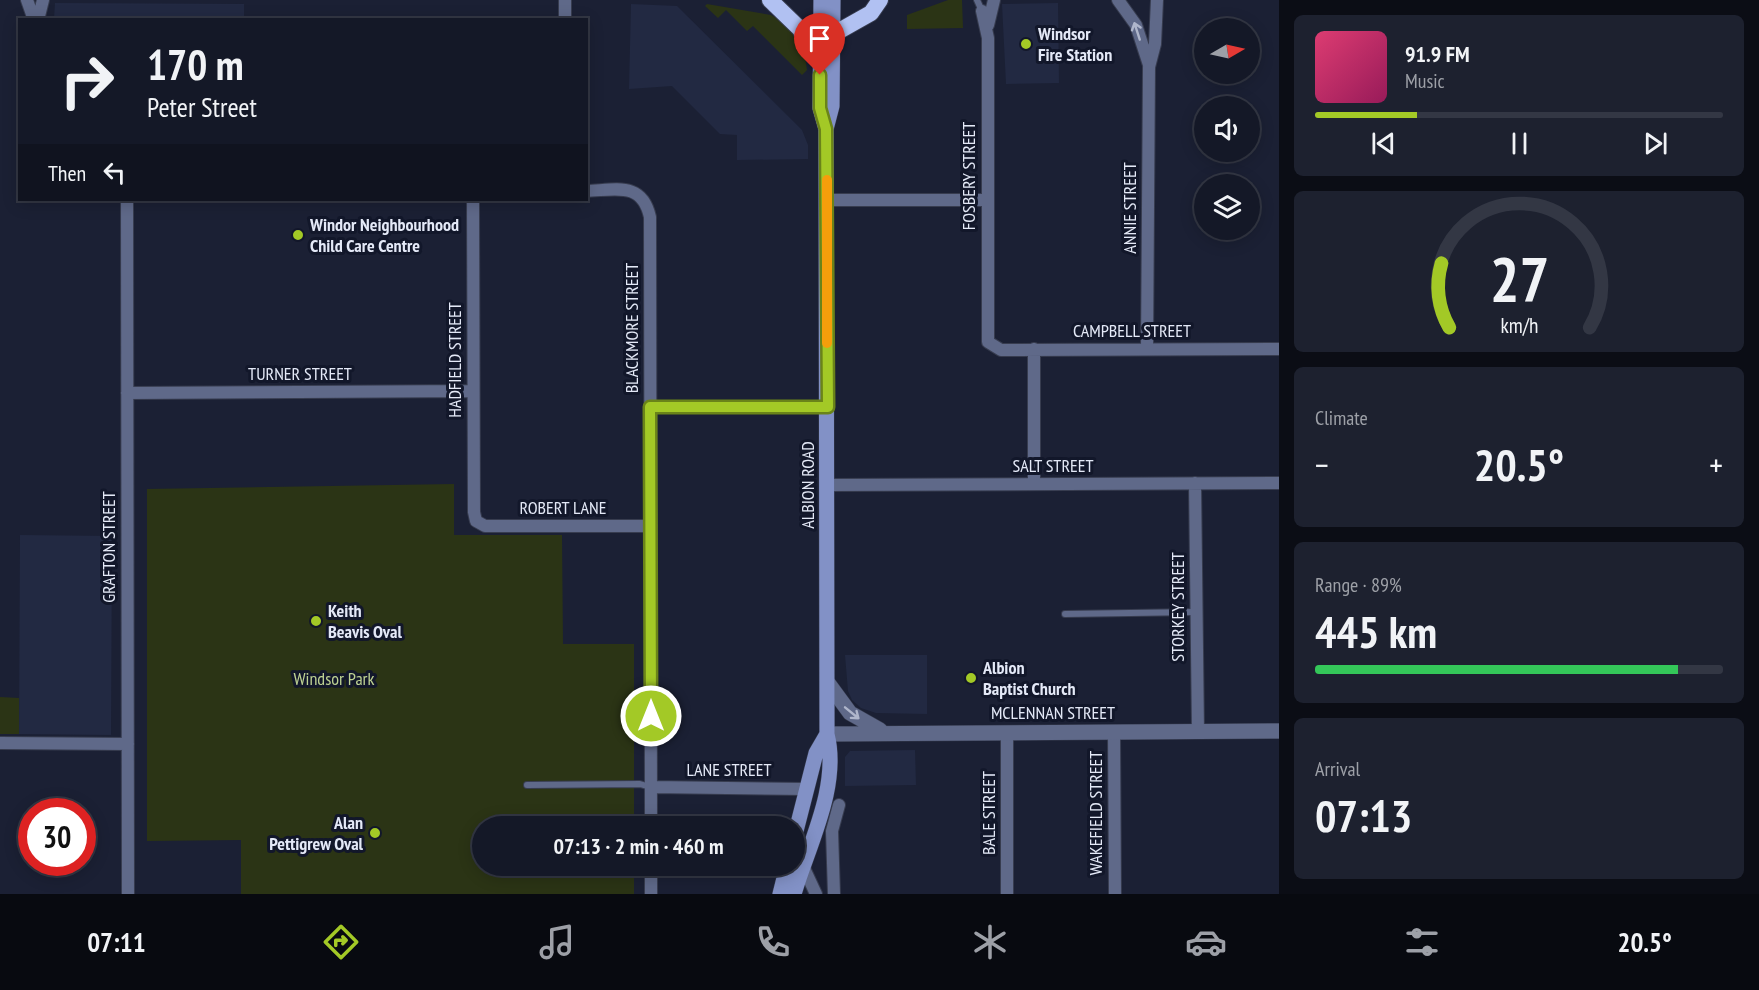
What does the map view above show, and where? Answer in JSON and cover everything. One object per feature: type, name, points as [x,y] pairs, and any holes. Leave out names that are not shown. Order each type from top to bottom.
[{"type":"highway","points":[[770,0],[800,29],[810,49],[820,58]]},
{"type":"highway","points":[[832,34],[871,13],[880,0]]},
{"type":"main road","name":"ALBION ROAD","points":[[805,840],[829,779],[831,758],[827,734],[827,200],[826,129],[820,108],[821,0]]},
{"type":"main road","name":"ALBION ROAD","points":[[826,129],[832,106],[833,0]]},
{"type":"main road","points":[[800,816],[817,748],[827,734]]},
{"type":"main road","points":[[780,894],[790,876]]},
{"type":"main road","points":[[794,894],[795,876]]},
{"type":"street","points":[[27,0],[35,18]]},
{"type":"street","points":[[37,18],[43,0]]},
{"type":"street","points":[[565,18],[566,0]]},
{"type":"street","points":[[987,32],[989,14],[994,0]]},
{"type":"street","name":"ANNIE STREET","points":[[1118,0],[1136,25],[1149,67]]},
{"type":"street","name":"ANNIE STREET","points":[[1147,349],[1149,67],[1155,44],[1157,0]]},
{"type":"street","name":"FOSBERY STREET","points":[[979,6],[987,32],[988,342]]},
{"type":"street","name":"BLACKMORE STREET","points":[[588,191],[626,190],[639,193],[647,202],[650,217],[651,816]]},
{"type":"street","points":[[827,200],[987,200]]},
{"type":"street","name":"GRAFTON STREET","points":[[126,201],[128,894]]},
{"type":"street","name":"HADFIELD STREET","points":[[473,201],[476,521]]},
{"type":"street","name":"CAMPBELL STREET","points":[[988,342],[1001,350],[1279,348]]},
{"type":"street","points":[[1034,484],[1035,349]]},
{"type":"street","name":"TURNER STREET","points":[[127,393],[473,392]]},
{"type":"street","points":[[650,407],[828,407]]},
{"type":"street","name":"STORKEY STREET","points":[[1195,483],[1197,732]]},
{"type":"street","name":"SALT STREET","points":[[827,485],[1279,483]]},
{"type":"street","name":"ROBERT LANE","points":[[476,521],[485,526],[651,526]]},
{"type":"street","points":[[828,683],[850,713],[886,732]]},
{"type":"street","name":"MCLENNAN STREET","points":[[827,734],[1279,731]]},
{"type":"street","name":"BALE STREET","points":[[1007,732],[1007,894]]},
{"type":"street","name":"WAKEFIELD STREET","points":[[1114,732],[1115,894]]},
{"type":"street","points":[[0,743],[128,744]]},
{"type":"street","name":"LANE STREET","points":[[651,787],[807,789]]},
{"type":"street","points":[[834,894],[832,831],[839,805]]},
{"type":"street","points":[[651,876],[651,894]]},
{"type":"street","points":[[802,876],[816,894]]},
{"type":"lane","points":[[1065,614],[1195,612]]},
{"type":"lane","points":[[527,785],[640,784],[651,787]]},
{"type":"shaded area","points":[[55,3],[244,4],[244,18],[54,18]]},
{"type":"shaded area","points":[[1058,3],[1059,83],[1006,84],[1002,4]]},
{"type":"shaded area","points":[[631,4],[677,6],[802,130],[808,145],[808,159],[737,160],[737,135],[720,134],[672,86],[629,89]]},
{"type":"shaded area","points":[[20,535],[112,536],[111,735],[19,734]]},
{"type":"shaded area","points":[[845,655],[927,655],[927,714],[876,713],[861,708],[852,700],[848,691]]},
{"type":"shaded area","points":[[915,750],[916,785],[845,786],[845,757],[850,751]]},
{"type":"green space","points":[[948,0],[962,0],[963,28],[907,29],[907,15]]},
{"type":"green space","points":[[707,4],[771,15],[779,20],[792,31],[801,45],[807,70],[802,75],[753,26],[747,31],[726,10],[718,18],[705,6]]},
{"type":"green space","name":"Windsor Park","points":[[454,484],[454,535],[562,535],[563,644],[634,644],[634,816],[472,816],[472,876],[634,876],[634,894],[241,894],[241,840],[147,841],[147,489]]},
{"type":"green space","points":[[0,697],[19,698],[19,734],[0,734]]},
{"type":"slow traffic","points":[[827,180],[827,343]]},
{"type":"place","name":"Windsor Fire Station","points":[[1026,44]]},
{"type":"place","name":"Windor Neighbourhood Child Care Centre","points":[[298,235]]},
{"type":"place","name":"Keith Beavis Oval","points":[[316,621]]},
{"type":"place","name":"Albion Baptist Church","points":[[971,678]]},
{"type":"place","name":"Alan Pettigrew Oval","points":[[375,833]]},
{"type":"route","points":[[651,716],[650,407],[828,407],[826,129],[820,108],[820,75]]}]
